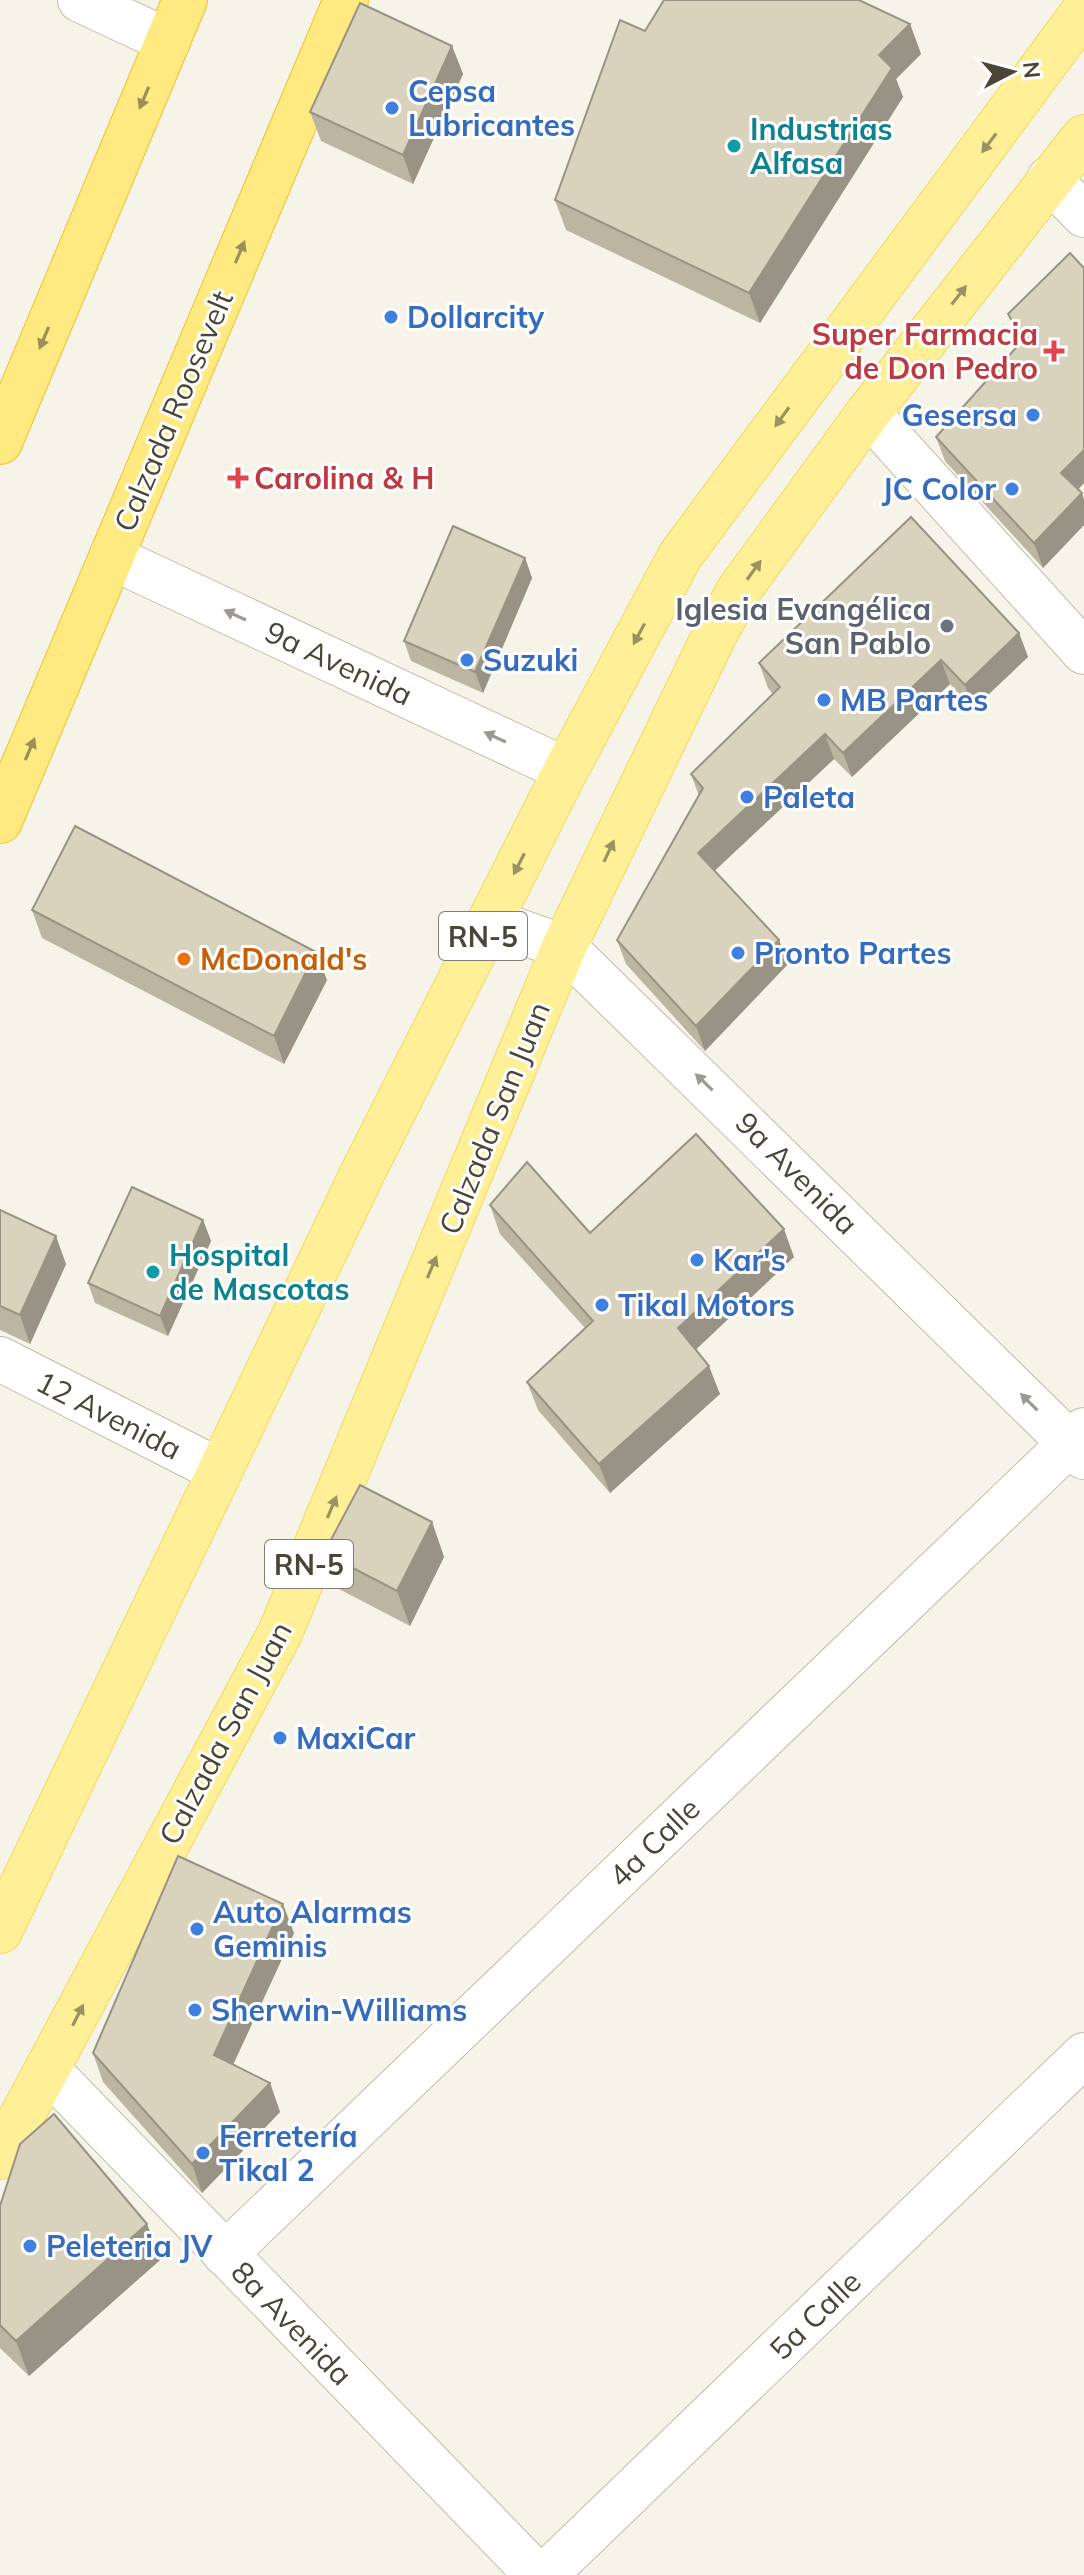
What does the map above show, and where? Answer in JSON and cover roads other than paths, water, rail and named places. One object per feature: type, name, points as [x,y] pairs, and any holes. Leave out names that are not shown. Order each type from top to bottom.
[{"type":"highway","points":[[0,442],[185,0]]},
{"type":"highway","name":"Calzada Roosevelt","points":[[0,821],[346,0]]},
{"type":"main road","name":"RN-5","points":[[0,1931],[218,1470],[566,770],[680,556],[1084,11]]},
{"type":"main road","name":"Calzada San Juan","points":[[0,2157],[49,2071],[214,1752],[280,1633],[564,947],[629,808],[739,590],[868,413],[1084,137]]},
{"type":"street","points":[[80,0],[168,41]]},
{"type":"street","points":[[1049,179],[1084,215]]},
{"type":"street","points":[[868,413],[1084,652]]},
{"type":"street","name":"9a Avenida","points":[[111,557],[566,770]]},
{"type":"street","name":"9a Avenida","points":[[490,921],[564,947],[1079,1443]]},
{"type":"street","name":"12 Avenida","points":[[0,1359],[218,1470]]},
{"type":"street","name":"4a Calle","points":[[225,2254],[1079,1443]]},
{"type":"street","name":"5a Calle","points":[[545,2575],[1084,2055]]},
{"type":"street","name":"8a Avenida","points":[[49,2071],[537,2575]]},
{"type":"place","name":"Cepsa Lubricantes","points":[[392,108]]},
{"type":"place","name":"Industrias Alfasa","points":[[734,146]]},
{"type":"place","name":"Dollarcity","points":[[391,317]]},
{"type":"place","name":"Super Farmacia de Don Pedro","points":[[1054,351]]},
{"type":"place","name":"Gesersa","points":[[1033,415]]},
{"type":"place","name":"Carolina & H","points":[[238,478]]},
{"type":"place","name":"JC Color","points":[[1012,489]]},
{"type":"place","name":"Iglesia Evangélica San Pablo","points":[[947,626]]},
{"type":"place","name":"Suzuki","points":[[467,660]]},
{"type":"place","name":"MB Partes","points":[[824,700]]},
{"type":"place","name":"Paleta","points":[[747,797]]},
{"type":"place","name":"Pronto Partes","points":[[738,953]]},
{"type":"place","name":"McDonald's","points":[[184,959]]},
{"type":"place","name":"Kar's","points":[[697,1260]]},
{"type":"place","name":"Hospital de Mascotas","points":[[153,1272]]},
{"type":"place","name":"Tikal Motors","points":[[602,1305]]},
{"type":"place","name":"MaxiCar","points":[[280,1738]]},
{"type":"place","name":"Auto Alarmas Geminis","points":[[197,1929]]},
{"type":"place","name":"Sherwin-Williams","points":[[195,2010]]},
{"type":"place","name":"Ferretería Tikal 2","points":[[203,2153]]},
{"type":"place","name":"Peleteria JV","points":[[30,2246]]}]
